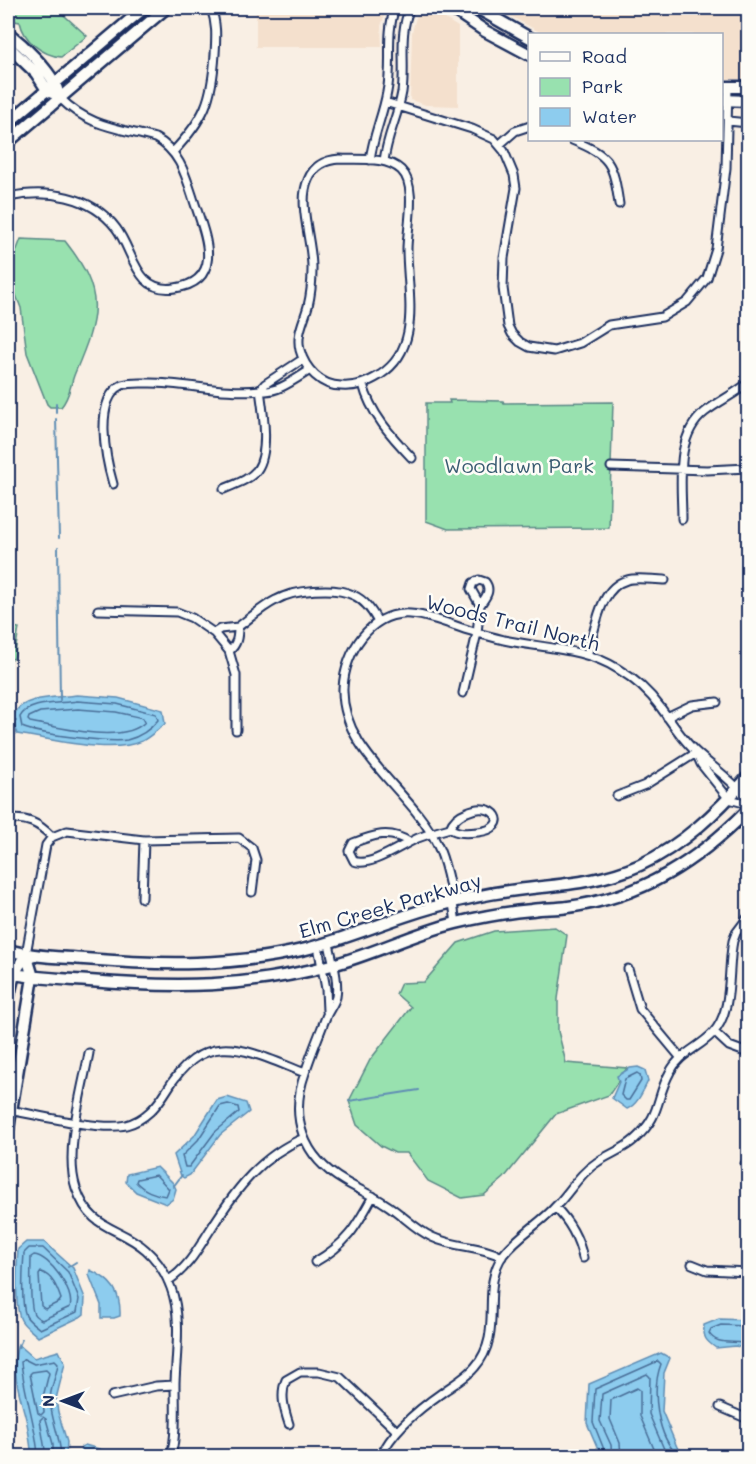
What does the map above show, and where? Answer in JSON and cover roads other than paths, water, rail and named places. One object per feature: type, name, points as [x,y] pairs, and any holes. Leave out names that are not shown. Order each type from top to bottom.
[{"type":"street","points":[[8,123],[144,8]]},
{"type":"street","points":[[8,142],[166,8]]},
{"type":"street","points":[[173,152],[200,120],[212,87],[217,32],[211,8]]},
{"type":"street","points":[[370,160],[389,81],[389,30],[395,8]]},
{"type":"street","points":[[384,161],[403,83],[403,37],[410,8]]},
{"type":"street","points":[[451,8],[485,31],[528,54]]},
{"type":"street","points":[[477,8],[528,37]]},
{"type":"street","points":[[8,33],[33,56],[51,86],[72,110],[97,124],[155,138],[164,142],[173,152],[182,166],[209,252],[203,272],[191,283],[183,286],[166,288],[146,281],[136,268],[116,228],[86,203],[55,195],[8,197]]},
{"type":"street","points":[[8,46],[51,86]]},
{"type":"street","points":[[385,102],[471,129],[494,139],[510,162],[516,188],[504,258],[503,288],[507,326],[512,334],[528,347],[554,351],[580,343],[609,325],[662,317],[687,302],[698,291],[706,278],[716,249],[726,168],[728,122],[725,87],[748,87]]},
{"type":"street","points":[[725,101],[748,101]]},
{"type":"street","points":[[728,122],[748,123]]},
{"type":"street","points":[[498,145],[515,131],[528,127]]},
{"type":"street","points":[[574,141],[597,150],[609,164],[614,172],[619,204]]},
{"type":"street","points":[[340,159],[384,161],[400,169],[410,184],[407,272],[410,327],[406,343],[393,364],[384,372],[363,384],[343,387],[330,385],[316,377],[310,370],[303,359],[299,343],[299,333],[308,307],[312,268],[312,248],[304,192],[316,167],[323,162],[340,159]]},
{"type":"street","points":[[224,489],[251,475],[261,463],[264,438],[260,390],[265,384],[303,359]]},
{"type":"street","points":[[113,484],[104,426],[107,400],[116,389],[129,383],[159,383],[266,392],[283,386],[310,370]]},
{"type":"street","points":[[681,519],[684,445],[694,422],[714,405],[748,383]]},
{"type":"street","points":[[363,384],[367,400],[373,411],[412,458]]},
{"type":"street","points":[[611,467],[748,468]]},
{"type":"street","points":[[587,655],[605,597],[614,586],[628,580],[665,580]]},
{"type":"street","points":[[214,633],[220,629],[238,627],[276,599],[303,591],[341,591],[352,594],[367,605],[378,622],[357,644],[345,671],[343,703],[347,717],[361,745],[432,834],[438,845],[456,923]]},
{"type":"street","points":[[463,693],[477,633],[480,605]]},
{"type":"street","points":[[98,610],[177,612],[192,618],[214,633],[229,651],[236,675],[236,730]]},
{"type":"street","name":"Woods Trail North","points":[[378,622],[395,614],[417,614],[477,633],[587,655],[616,667],[647,692],[696,753],[739,788],[748,800]]},
{"type":"street","points":[[229,651],[235,646],[238,627]]},
{"type":"street","points":[[667,717],[692,705],[717,702]]},
{"type":"street","points":[[617,796],[645,785],[696,753]]},
{"type":"street","name":"Woods Trail North","points":[[696,753],[701,764],[729,799]]},
{"type":"street","name":"Elm Creek Parkway","points":[[8,950],[26,954],[128,962],[199,964],[269,957],[324,944],[452,902],[527,888],[584,883],[614,875],[663,853],[688,836],[729,799],[748,777]]},
{"type":"street","points":[[729,799],[748,804]]},
{"type":"street","points":[[409,842],[400,836],[387,833],[370,836],[353,843],[349,851],[354,861],[362,863],[409,842],[450,828],[459,815],[473,809],[492,810],[498,820],[490,830],[479,832],[454,832],[450,828]]},
{"type":"street","name":"Elm Creek Parkway","points":[[11,973],[33,977],[182,987],[257,980],[328,966],[456,923],[495,915],[568,907],[627,893],[657,880],[692,860],[724,834],[748,810]]},
{"type":"street","points":[[8,820],[20,818],[30,820],[40,825],[51,837]]},
{"type":"street","points":[[8,1129],[9,1110],[33,977],[26,954],[46,845],[51,837],[60,832],[73,831],[144,840],[239,838],[252,848],[256,860],[252,892]]},
{"type":"street","points":[[142,898],[144,840]]},
{"type":"street","points":[[381,1456],[397,1431],[470,1372],[482,1359],[491,1337],[492,1283],[502,1257],[515,1241],[555,1207],[584,1172],[597,1162],[623,1149],[649,1124],[659,1106],[668,1075],[680,1057],[714,1032],[724,1014],[733,941],[736,933],[748,918]]},
{"type":"street","points":[[324,944],[328,966]]},
{"type":"street","points":[[324,944],[328,966],[327,1014],[299,1092],[299,1122],[311,1152],[320,1164],[346,1182],[389,1205],[417,1229],[433,1238],[448,1243],[478,1247],[502,1257]]},
{"type":"street","points":[[8,999],[11,973],[26,954]]},
{"type":"street","points":[[628,969],[639,1009],[680,1057]]},
{"type":"street","points":[[714,1032],[729,1046],[748,1053]]},
{"type":"street","points":[[9,1110],[113,1126],[137,1121],[157,1106],[184,1066],[193,1058],[214,1049],[237,1049],[305,1073]]},
{"type":"street","points":[[89,1053],[71,1160],[73,1178],[84,1204],[100,1224],[137,1243],[147,1251],[157,1262],[168,1281],[176,1314],[174,1432],[171,1456]]},
{"type":"street","points":[[168,1281],[186,1267],[231,1197],[246,1179],[274,1154],[304,1138]]},
{"type":"street","points":[[315,1262],[343,1243],[354,1231],[373,1196]]},
{"type":"street","points":[[555,1207],[569,1224],[583,1258]]},
{"type":"street","points":[[692,1264],[707,1270],[748,1272]]},
{"type":"street","points":[[289,1424],[284,1410],[283,1396],[286,1380],[300,1372],[319,1372],[340,1377],[397,1431]]},
{"type":"street","points":[[112,1396],[144,1388],[175,1385]]},
{"type":"street","points":[[720,1407],[748,1419]]},
{"type":"water","points":[[77,695],[118,698],[163,710],[165,724],[142,741],[114,747],[81,745],[17,734],[14,715],[24,704],[42,699]]},
{"type":"water","points":[[638,1067],[645,1070],[648,1081],[637,1101],[627,1109],[612,1098],[619,1082],[617,1076],[630,1068]]},
{"type":"water","points":[[227,1097],[246,1103],[249,1112],[220,1135],[190,1175],[184,1178],[181,1176],[174,1155],[194,1136],[217,1100]]},
{"type":"water","points":[[157,1167],[176,1189],[173,1199],[166,1204],[136,1192],[126,1182],[127,1174]]},
{"type":"water","points":[[26,1242],[44,1242],[73,1268],[85,1298],[84,1314],[38,1337],[22,1322],[17,1306],[18,1249]]},
{"type":"water","points":[[90,1270],[104,1278],[114,1288],[119,1300],[120,1316],[101,1318],[101,1305],[89,1275]]},
{"type":"water","points":[[719,1319],[748,1320],[748,1350],[736,1346],[716,1348],[708,1341],[704,1333],[704,1325]]},
{"type":"water","points":[[18,1344],[34,1358],[59,1351],[65,1363],[56,1399],[67,1442],[66,1456],[32,1456],[15,1372]]},
{"type":"water","points":[[661,1353],[670,1358],[664,1373],[662,1411],[677,1447],[689,1456],[599,1456],[587,1423],[589,1384]]},
{"type":"water","points":[[85,1445],[109,1452],[113,1456],[80,1456],[81,1447]]},
{"type":"waterway","points":[[56,403],[56,412]]},
{"type":"waterway","points":[[56,419],[59,538]]},
{"type":"waterway","points":[[58,547],[60,700]]},
{"type":"waterway","points":[[8,721],[16,721]]},
{"type":"waterway","points":[[349,1101],[419,1090]]},
{"type":"waterway","points":[[173,1187],[182,1175]]},
{"type":"waterway","points":[[68,1267],[76,1262]]},
{"type":"waterway","points":[[18,1348],[22,1339]]},
{"type":"park label","name":"Woodlawn Park","points":[[519,465]]}]
